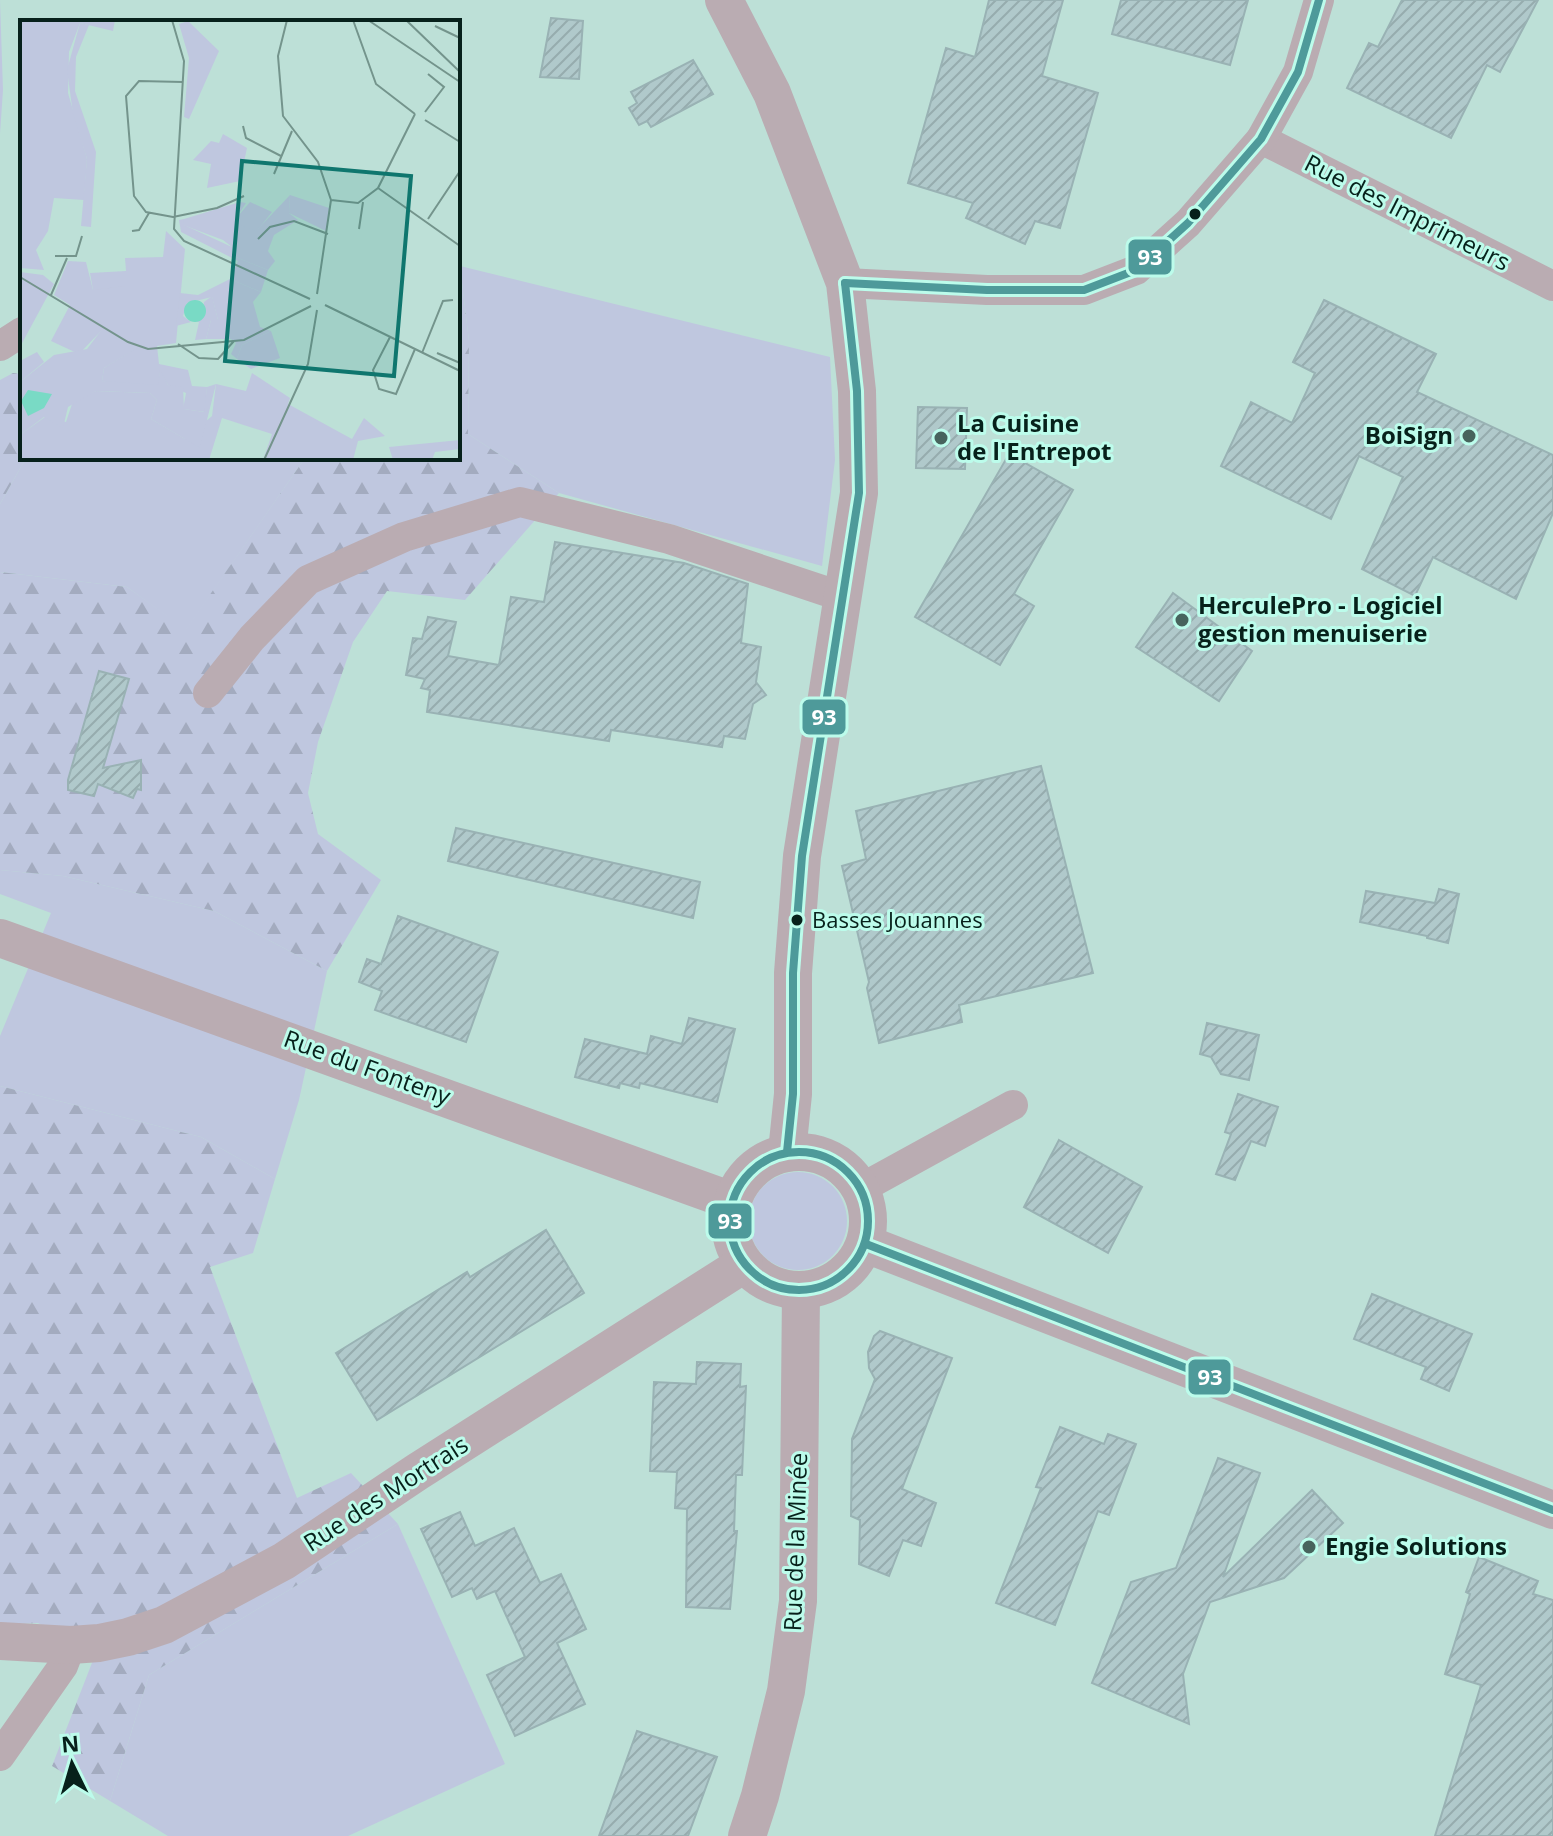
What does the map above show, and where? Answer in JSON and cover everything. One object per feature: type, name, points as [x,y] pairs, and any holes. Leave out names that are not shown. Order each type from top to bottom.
[{"type":"street","points":[[724,0],[772,93],[845,283],[857,391],[859,493],[802,856],[793,973],[793,1094],[787,1152]]},
{"type":"street","points":[[845,283],[987,290],[1084,290],[1136,270],[1188,223],[1261,139],[1298,72],[1319,0]]},
{"type":"street","name":"Rue des Imprimeurs","points":[[1261,139],[1553,286]]},
{"type":"street","points":[[0,346],[20,333]]},
{"type":"street","points":[[208,693],[252,638],[308,580],[404,537],[520,502],[669,539],[843,597]]},
{"type":"street","name":"Rue du Fonteny","points":[[0,938],[269,1032],[732,1201]]},
{"type":"street","points":[[860,1189],[1013,1105]]},
{"type":"street","points":[[787,1152],[821,1155],[850,1174],[860,1189],[867,1208],[866,1244],[853,1265],[838,1278],[820,1287],[801,1291],[779,1288],[760,1279],[744,1264],[730,1234],[732,1201],[740,1183],[769,1158],[787,1152]]},
{"type":"street","points":[[866,1244],[1553,1510]]},
{"type":"street","name":"Rue des Mortrais","points":[[0,1641],[71,1645],[128,1637],[164,1625],[284,1561],[417,1472],[744,1264]]},
{"type":"street","name":"Rue de la Minée","points":[[747,1836],[786,1691],[798,1601],[801,1291]]},
{"type":"street","points":[[0,1756],[63,1666],[71,1645]]},
{"type":"green space","points":[[0,0],[3,90],[0,134]]},
{"type":"green space","points":[[460,266],[830,357],[835,460],[822,566],[559,493],[468,434],[469,341]]},
{"type":"green space","points":[[460,266],[469,341],[468,434],[559,493],[465,600],[387,591],[353,642],[318,742],[308,793],[318,834],[381,880],[327,971],[214,911],[63,876],[0,870],[0,572],[127,587],[186,629],[304,460],[460,460]]},
{"type":"green space","points":[[13,373],[20,374],[20,460],[25,460],[0,504],[0,380]]},
{"type":"green space","points":[[25,460],[304,460],[186,630],[127,587],[0,572],[0,504]]},
{"type":"green space","points":[[0,870],[63,876],[214,911],[327,971],[299,1100],[275,1179],[201,1137],[0,1086],[0,1036],[51,913],[0,894]]},
{"type":"green space","points":[[0,1086],[201,1137],[275,1179],[253,1253],[210,1267],[297,1498],[351,1473],[398,1524],[149,1675],[110,1801],[52,1766],[95,1655],[38,1623],[0,1625]]},
{"type":"green space","points":[[798,1172],[817,1176],[833,1186],[843,1202],[847,1221],[843,1240],[833,1256],[817,1266],[798,1270],[779,1266],[763,1256],[753,1240],[749,1221],[753,1202],[763,1186],[779,1176]]},
{"type":"green space","points":[[398,1524],[505,1764],[348,1836],[168,1836],[110,1801],[149,1675]]},
{"type":"building","points":[[989,0],[1063,0],[1042,76],[1098,93],[1060,228],[1035,221],[1025,244],[966,218],[973,203],[908,183],[946,48],[975,57]]},
{"type":"building","points":[[1121,0],[1248,0],[1230,65],[1112,34]]},
{"type":"building","points":[[1402,0],[1538,0],[1500,72],[1487,65],[1451,138],[1347,88],[1369,43],[1378,47]]},
{"type":"building","points":[[551,18],[583,21],[579,79],[540,77]]},
{"type":"building","points":[[693,60],[713,94],[651,127],[647,121],[639,125],[629,108],[637,103],[631,92]]},
{"type":"building","points":[[1324,300],[1436,354],[1417,392],[1553,455],[1553,513],[1516,599],[1433,557],[1415,596],[1362,569],[1403,477],[1359,456],[1331,519],[1221,466],[1251,402],[1292,423],[1315,373],[1293,362]]},
{"type":"building","name":"La Cuisine de l'Entrepot","points":[[918,407],[967,408],[965,469],[916,468]]},
{"type":"building","points":[[1009,454],[1073,490],[1014,594],[1034,606],[1000,665],[915,617]]},
{"type":"building","points":[[555,542],[684,563],[748,584],[741,643],[761,647],[756,682],[766,695],[753,704],[745,739],[724,736],[722,747],[611,730],[609,741],[427,712],[430,690],[421,688],[425,679],[406,675],[413,638],[422,639],[428,617],[456,622],[448,656],[499,665],[511,597],[544,602]]},
{"type":"building","name":"HerculePro - Logiciel gestion menuiserie","points":[[1173,593],[1252,651],[1219,701],[1136,647]]},
{"type":"building","points":[[99,671],[129,679],[103,768],[141,760],[141,790],[137,789],[133,798],[98,784],[94,796],[68,790],[68,780]]},
{"type":"building","points":[[1041,766],[1093,973],[959,1005],[962,1022],[879,1043],[867,988],[869,982],[842,866],[866,859],[856,811]]},
{"type":"building","points":[[456,828],[700,882],[693,918],[448,861]]},
{"type":"building","points":[[1439,889],[1459,894],[1448,943],[1360,922],[1366,891],[1435,903]]},
{"type":"building","points":[[398,916],[498,952],[466,1042],[375,1010],[382,991],[359,982],[367,959],[381,964]]},
{"type":"building","points":[[689,1018],[735,1029],[717,1102],[640,1083],[639,1088],[620,1083],[619,1088],[575,1077],[585,1039],[647,1054],[651,1036],[682,1044]]},
{"type":"building","points":[[1207,1023],[1259,1035],[1249,1080],[1221,1074],[1211,1057],[1200,1054]]},
{"type":"building","points":[[1238,1094],[1278,1107],[1265,1146],[1251,1141],[1235,1180],[1216,1174],[1231,1134],[1225,1132]]},
{"type":"building","points":[[1059,1140],[1142,1187],[1108,1253],[1024,1207]]},
{"type":"building","points":[[546,1230],[584,1293],[377,1420],[336,1353],[467,1272],[470,1277]]},
{"type":"building","points":[[1372,1294],[1472,1334],[1449,1391],[1421,1379],[1426,1367],[1354,1339]]},
{"type":"building","points":[[880,1331],[952,1358],[902,1489],[936,1503],[921,1546],[903,1540],[889,1576],[859,1564],[860,1520],[851,1516],[852,1439],[875,1379],[869,1368],[868,1352],[874,1336]]},
{"type":"building","points":[[697,1362],[741,1364],[740,1387],[746,1386],[742,1475],[736,1475],[734,1531],[737,1531],[730,1609],[686,1607],[687,1509],[675,1508],[677,1472],[650,1471],[654,1382],[696,1384]]},
{"type":"building","points":[[1060,1427],[1104,1444],[1108,1434],[1136,1444],[1109,1515],[1098,1511],[1055,1625],[996,1603],[1041,1488],[1036,1487]]},
{"type":"building","points":[[1218,1458],[1260,1473],[1223,1577],[1312,1490],[1343,1523],[1284,1578],[1210,1602],[1183,1674],[1189,1724],[1092,1683],[1131,1582],[1176,1568]]},
{"type":"building","points":[[460,1512],[475,1546],[514,1528],[540,1583],[561,1574],[586,1629],[557,1643],[585,1704],[515,1736],[487,1675],[525,1657],[495,1591],[477,1599],[472,1588],[452,1597],[421,1529]]},
{"type":"building","points":[[1479,1557],[1538,1581],[1533,1594],[1553,1600],[1553,1836],[1435,1836],[1481,1685],[1445,1674],[1470,1594],[1466,1592]]},
{"type":"building","points":[[637,1731],[717,1757],[688,1836],[599,1836]]},
{"type":"transit line","name":"93","points":[[845,283],[987,290],[1084,290],[1136,270],[1188,223],[1261,139],[1298,72],[1319,0]]},
{"type":"transit line","name":"93","points":[[787,1152],[793,1094],[793,973],[802,856],[859,493],[857,391],[845,283]]},
{"type":"transit line","name":"93","points":[[799,1152],[825,1157],[848,1172],[863,1195],[868,1221],[863,1247],[848,1270],[825,1285],[799,1290],[773,1285],[750,1270],[735,1247],[730,1221],[735,1195],[750,1172],[773,1157],[799,1152]]},
{"type":"transit line","name":"93","points":[[866,1244],[1553,1510]]},
{"type":"place","name":"BoiSign","points":[[1469,436]]},
{"type":"place","name":"La Cuisine de l'Entrepot","points":[[941,438]]},
{"type":"place","name":"HerculePro - Logiciel gestion menuiserie","points":[[1182,620]]},
{"type":"place","name":"Basses Jouannes","points":[[797,920]]},
{"type":"place","name":"Engie Solutions","points":[[1309,1547]]}]
